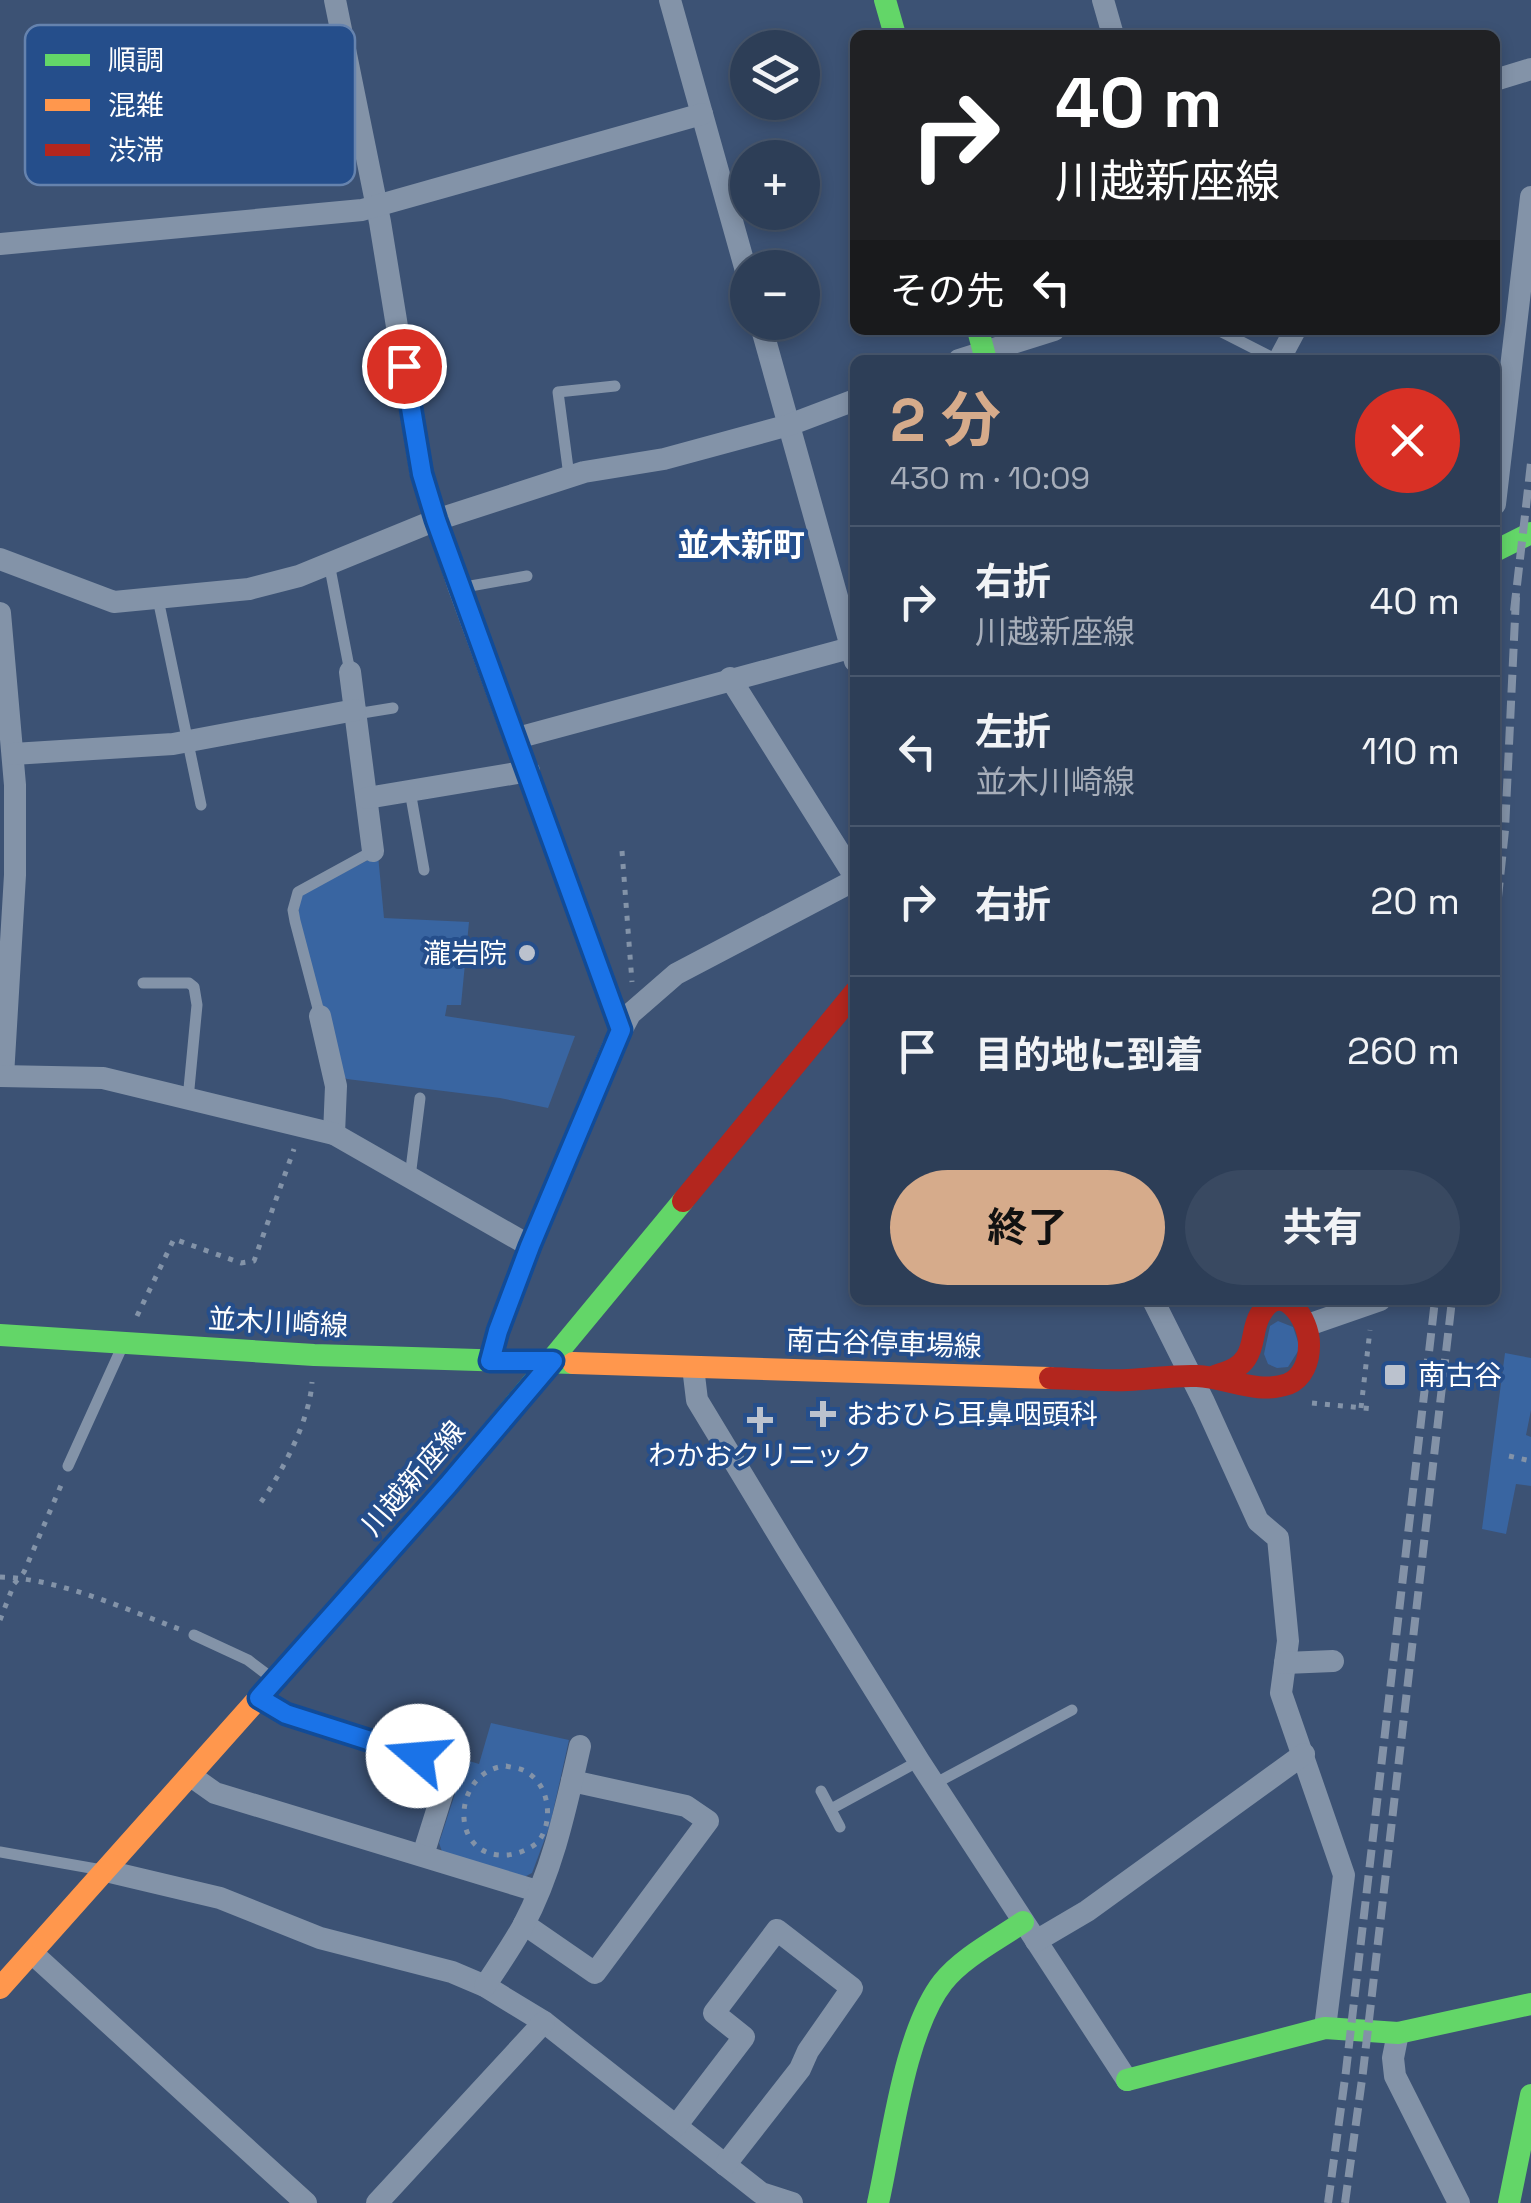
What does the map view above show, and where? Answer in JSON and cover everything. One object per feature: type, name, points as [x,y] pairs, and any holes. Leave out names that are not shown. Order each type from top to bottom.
[{"type":"main road","points":[[885,0],[894,30]]},
{"type":"main road","points":[[1500,548],[1531,533]]},
{"type":"main road","name":"川越新座線","points":[[0,1988],[448,1485],[850,998]]},
{"type":"main road","points":[[1203,1377],[1240,1365],[1250,1354],[1259,1315],[1270,1305]]},
{"type":"main road","points":[[1250,1354],[1271,1375],[1295,1380],[1306,1364],[1310,1340],[1308,1325],[1290,1305]]},
{"type":"main road","name":"並木川崎線","points":[[0,1334],[314,1354],[553,1361]]},
{"type":"main road","name":"南古谷停車場線","points":[[553,1361],[1124,1380],[1203,1377],[1232,1384],[1282,1386],[1295,1380]]},
{"type":"main road","points":[[878,2203],[917,2038],[933,1998],[945,1980],[1030,1931]]},
{"type":"main road","points":[[1126,2080],[1326,2028],[1398,2033],[1531,2004]]},
{"type":"main road","points":[[1510,2203],[1531,2095]]},
{"type":"street","points":[[335,0],[340,25]]},
{"type":"street","points":[[670,0],[740,250]]},
{"type":"street","points":[[1103,0],[1112,30]]},
{"type":"street","points":[[1500,78],[1531,69]]},
{"type":"street","points":[[355,101],[422,474],[459,588],[621,1030]]},
{"type":"street","points":[[0,244],[376,208],[702,114]]},
{"type":"street","points":[[1500,408],[1531,197]]},
{"type":"street","points":[[983,347],[1033,335]]},
{"type":"street","points":[[765,340],[850,647]]},
{"type":"street","points":[[0,560],[114,602],[249,590],[298,576],[436,520],[569,476],[664,459],[788,425],[850,402]]},
{"type":"street","points":[[0,613],[13,754],[15,876],[6,908],[1,1076],[103,1078],[334,1134],[530,1246]]},
{"type":"street","points":[[517,738],[730,678],[850,654]]},
{"type":"street","points":[[350,672],[374,851]]},
{"type":"street","points":[[730,678],[850,870]]},
{"type":"street","points":[[13,754],[189,741],[356,712]]},
{"type":"street","points":[[366,798],[529,771]]},
{"type":"street","points":[[490,1361],[530,1246],[621,1030],[636,1007],[676,974],[850,881]]},
{"type":"street","points":[[320,1016],[336,1086],[334,1134]]},
{"type":"street","points":[[1156,1305],[1203,1377],[1258,1522],[1278,1538],[1288,1640],[1281,1693],[1344,1875],[1326,2028]]},
{"type":"street","points":[[1308,1325],[1366,1305]]},
{"type":"street","points":[[693,1367],[697,1400],[919,1761],[1126,2080]]},
{"type":"street","points":[[1285,1663],[1333,1661]]},
{"type":"street","points":[[267,1688],[286,1714],[451,1766],[422,1855]]},
{"type":"street","points":[[485,1986],[524,1924],[561,1830],[580,1746]]},
{"type":"street","points":[[1030,1931],[1087,1911],[1304,1754]]},
{"type":"street","points":[[191,1776],[215,1792],[537,1891]]},
{"type":"street","points":[[524,1924],[594,1973],[708,1821],[686,1806],[572,1781]]},
{"type":"street","points":[[106,1871],[220,1898],[320,1938],[452,1972],[485,1986],[544,2022],[761,2193],[792,2203]]},
{"type":"street","points":[[676,2126],[744,2038],[714,2013],[777,1930],[852,1988],[800,2069],[725,2164]]},
{"type":"street","points":[[32,1953],[306,2203]]},
{"type":"street","points":[[377,2203],[544,2022]]},
{"type":"street","points":[[1398,2033],[1393,2058],[1395,2076],[1459,2203]]},
{"type":"lane","points":[[1228,335],[1268,355]]},
{"type":"lane","points":[[569,476],[558,392],[615,386]]},
{"type":"lane","points":[[329,563],[350,672]]},
{"type":"lane","points":[[459,588],[527,576]]},
{"type":"lane","points":[[158,600],[202,806]]},
{"type":"lane","points":[[356,712],[393,708]]},
{"type":"lane","points":[[410,791],[424,870]]},
{"type":"lane","points":[[320,1016],[295,922],[298,892],[374,851]]},
{"type":"lane","points":[[143,983],[189,983],[194,988],[197,1005],[188,1099]]},
{"type":"lane","points":[[410,1176],[420,1098]]},
{"type":"lane","points":[[68,1466],[124,1341]]},
{"type":"lane","points":[[194,1635],[248,1660],[267,1688]]},
{"type":"lane","points":[[934,1784],[1072,1710]]},
{"type":"lane","points":[[831,1809],[919,1761]]},
{"type":"lane","points":[[820,1791],[840,1826]]},
{"type":"lane","points":[[0,1852],[106,1871]]},
{"type":"path","points":[[622,851],[636,1007]]},
{"type":"path","points":[[124,1341],[174,1239],[241,1262],[254,1261],[300,1127]]},
{"type":"path","points":[[1361,1408],[1370,1330]]},
{"type":"path","points":[[262,1502],[311,1405],[314,1354]]},
{"type":"path","points":[[1311,1404],[1373,1409]]},
{"type":"path","points":[[1508,1456],[1531,1461]]},
{"type":"path","points":[[0,1620],[68,1466]]},
{"type":"path","points":[[0,1577],[72,1590],[194,1635]]},
{"type":"path","points":[[506,1766],[528,1772],[537,1780],[547,1800],[547,1823],[537,1842],[510,1855],[488,1854],[469,1839],[462,1824],[462,1811],[482,1773],[506,1766]]},
{"type":"shaded area","points":[[378,855],[384,918],[469,922],[461,1005],[447,1005],[445,1016],[575,1036],[548,1108],[342,1076],[297,918],[302,894]]},
{"type":"shaded area","points":[[1278,1321],[1293,1327],[1300,1348],[1288,1367],[1268,1364],[1264,1354],[1270,1326]]},
{"type":"shaded area","points":[[1505,1353],[1531,1358],[1531,1410],[1526,1435],[1531,1437],[1531,1486],[1516,1484],[1506,1534],[1482,1529]]},
{"type":"shaded area","points":[[491,1723],[569,1740],[550,1825],[532,1873],[520,1879],[444,1857],[439,1843],[466,1760],[479,1764]]},
{"type":"railway","points":[[1514,611],[1531,463]]},
{"type":"railway","points":[[1500,878],[1516,597]]},
{"type":"railway","points":[[1328,2203],[1434,1305]]},
{"type":"railway","points":[[1345,2203],[1451,1305]]},
{"type":"traffic: fast","points":[[885,0],[894,30]]},
{"type":"traffic: fast","points":[[979,335],[985,355]]},
{"type":"traffic: fast","points":[[1500,548],[1531,533]]},
{"type":"traffic: fast","points":[[389,1552],[683,1201]]},
{"type":"traffic: fast","points":[[0,1335],[314,1355],[573,1363]]},
{"type":"traffic: fast","points":[[878,2203],[909,2058],[930,2003],[960,1965],[1023,1922]]},
{"type":"traffic: fast","points":[[1127,2080],[1325,2028],[1398,2033],[1531,2004]]},
{"type":"traffic: fast","points":[[1509,2203],[1531,2095]]},
{"type":"traffic: slow","points":[[573,1363],[1050,1378]]},
{"type":"traffic: slow","points":[[0,1988],[389,1552]]},
{"type":"traffic: jam","points":[[683,1201],[850,998]]},
{"type":"traffic: jam","points":[[1213,1377],[1243,1362],[1251,1348],[1257,1320],[1267,1305]]},
{"type":"traffic: jam","points":[[1050,1378],[1197,1376],[1253,1387],[1288,1384],[1304,1368],[1309,1346],[1305,1324],[1291,1305]]},
{"type":"place","name":"瀧岩院","points":[[527,953]]},
{"type":"place","name":"南古谷","points":[[1395,1375]]},
{"type":"place","name":"おおひら耳鼻咽頭科","points":[[823,1414]]},
{"type":"place","name":"わかおクリニック","points":[[760,1420]]},
{"type":"district","name":"並木新町","points":[[741,545]]},
{"type":"route","points":[[404,366],[422,474],[436,520],[621,1030],[530,1246],[490,1361],[553,1361],[259,1698],[286,1714],[418,1756]]}]
